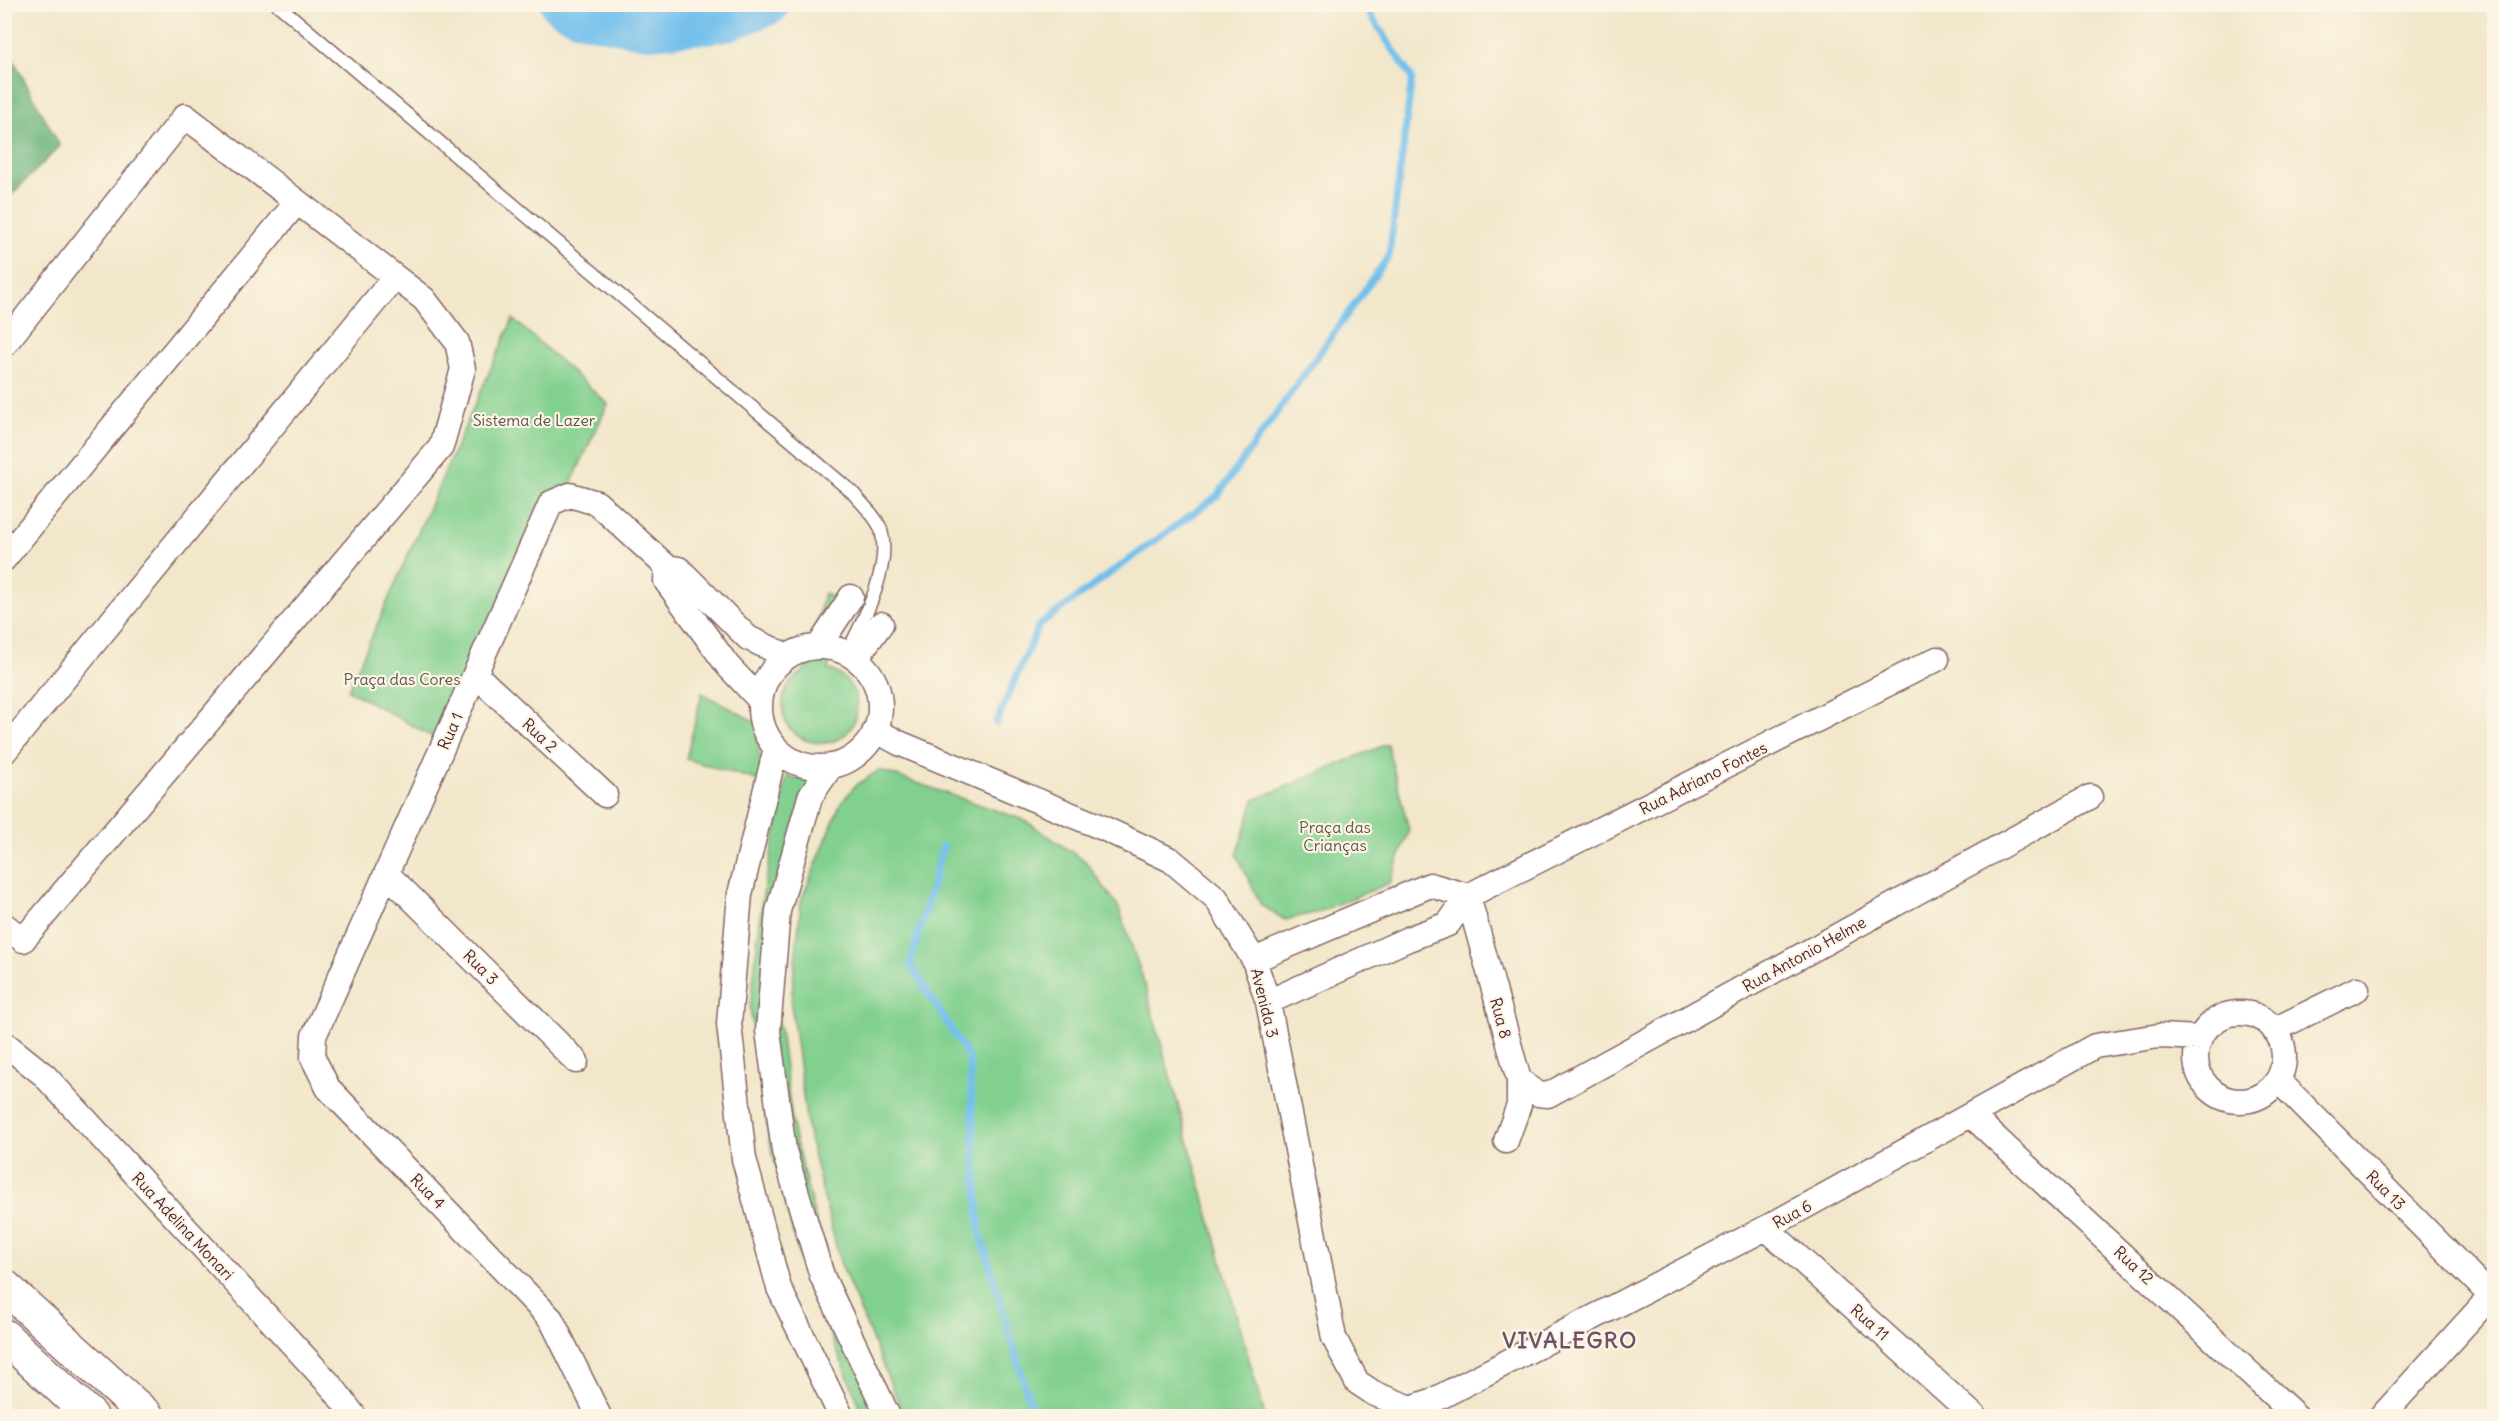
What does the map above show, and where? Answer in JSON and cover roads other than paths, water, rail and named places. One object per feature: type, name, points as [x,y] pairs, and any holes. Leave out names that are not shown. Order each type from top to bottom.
[{"type":"highway","points":[[4,1286],[147,1416]]},
{"type":"highway","points":[[4,1336],[91,1416]]},
{"type":"street","points":[[4,345],[185,116],[424,299],[458,342],[463,369],[441,447],[23,940],[4,925]]},
{"type":"street","points":[[4,559],[297,202]]},
{"type":"street","points":[[4,752],[395,277]]},
{"type":"street","name":"Rua 1","points":[[313,1059],[314,1036],[551,503],[570,495],[597,503],[667,567],[679,569],[748,638],[787,656]]},
{"type":"street","points":[[667,567],[666,581],[728,666],[760,700]]},
{"type":"street","points":[[819,646],[851,597]]},
{"type":"street","points":[[852,656],[881,624]]},
{"type":"street","points":[[819,646],[839,649],[852,656],[870,673],[878,691],[880,711],[875,730],[865,747],[850,759],[831,766],[811,767],[792,760],[776,748],[766,734],[760,717],[760,700],[769,675],[787,656],[802,649],[819,646]]},
{"type":"street","name":"Rua Adriano Fontes","points":[[1268,1002],[1408,939],[1448,924],[1468,896],[1937,659]]},
{"type":"street","name":"Rua 2","points":[[474,674],[605,795]]},
{"type":"street","name":"Avenida 3","points":[[875,730],[899,743],[1103,828],[1171,860],[1216,898],[1254,960],[1268,1002],[1334,1338],[1357,1382],[1387,1400]]},
{"type":"street","points":[[776,748],[740,894],[729,1024],[744,1159],[779,1288],[841,1416]]},
{"type":"street","points":[[831,766],[810,797],[778,911],[768,1030],[784,1152],[819,1265],[888,1416]]},
{"type":"street","name":"Rua Antonio Helme","points":[[1519,1080],[1538,1094],[1548,1095],[2090,797]]},
{"type":"street","name":"Rua 3","points":[[387,874],[576,1061]]},
{"type":"street","points":[[1254,960],[1395,902],[1430,885],[1468,896]]},
{"type":"street","name":"Rua 8","points":[[1468,896],[1519,1080],[1519,1104],[1506,1141]]},
{"type":"street","points":[[1395,902],[1397,918],[1408,939]]},
{"type":"street","points":[[2274,1030],[2357,989]]},
{"type":"street","points":[[2242,1013],[2256,1016],[2274,1030],[2283,1046],[2284,1060],[2278,1080],[2261,1097],[2247,1101],[2232,1101],[2218,1095],[2207,1086],[2199,1072],[2196,1058],[2201,1038],[2215,1021],[2228,1015],[2242,1013]]},
{"type":"street","name":"Rua 6","points":[[1387,1400],[1411,1408],[1433,1408],[1766,1228],[2095,1046],[2159,1036],[2201,1038]]},
{"type":"street","name":"Rua Adelina Monari","points":[[4,1043],[44,1075],[333,1388],[354,1416]]},
{"type":"street","name":"Rua 4","points":[[313,1059],[328,1088],[551,1319],[599,1416]]},
{"type":"street","name":"Rua 13","points":[[2278,1080],[2493,1297]]},
{"type":"street","name":"Rua 12","points":[[1971,1114],[2296,1416]]},
{"type":"street","name":"Rua 11","points":[[1766,1228],[1974,1416]]},
{"type":"street","points":[[2382,1416],[2493,1297]]},
{"type":"lane","points":[[277,4],[852,493],[880,528],[883,550],[873,601],[852,656]]},
{"type":"waterway","points":[[561,4],[582,15],[647,28],[725,21],[769,4]]},
{"type":"waterway","points":[[996,723],[1039,625],[1217,496],[1389,256],[1412,78],[1363,4]]},
{"type":"waterway","points":[[943,846],[910,964],[969,1058],[980,1233],[1034,1416]]},
{"type":"district","name":"VIVALEGRO","points":[[1570,1340]]},
{"type":"park label","name":"Sistema de Lazer","points":[[534,420]]},
{"type":"park label","name":"Praça das Cores","points":[[402,679]]},
{"type":"park label","name":"Praça das Crianças","points":[[1335,836]]}]
